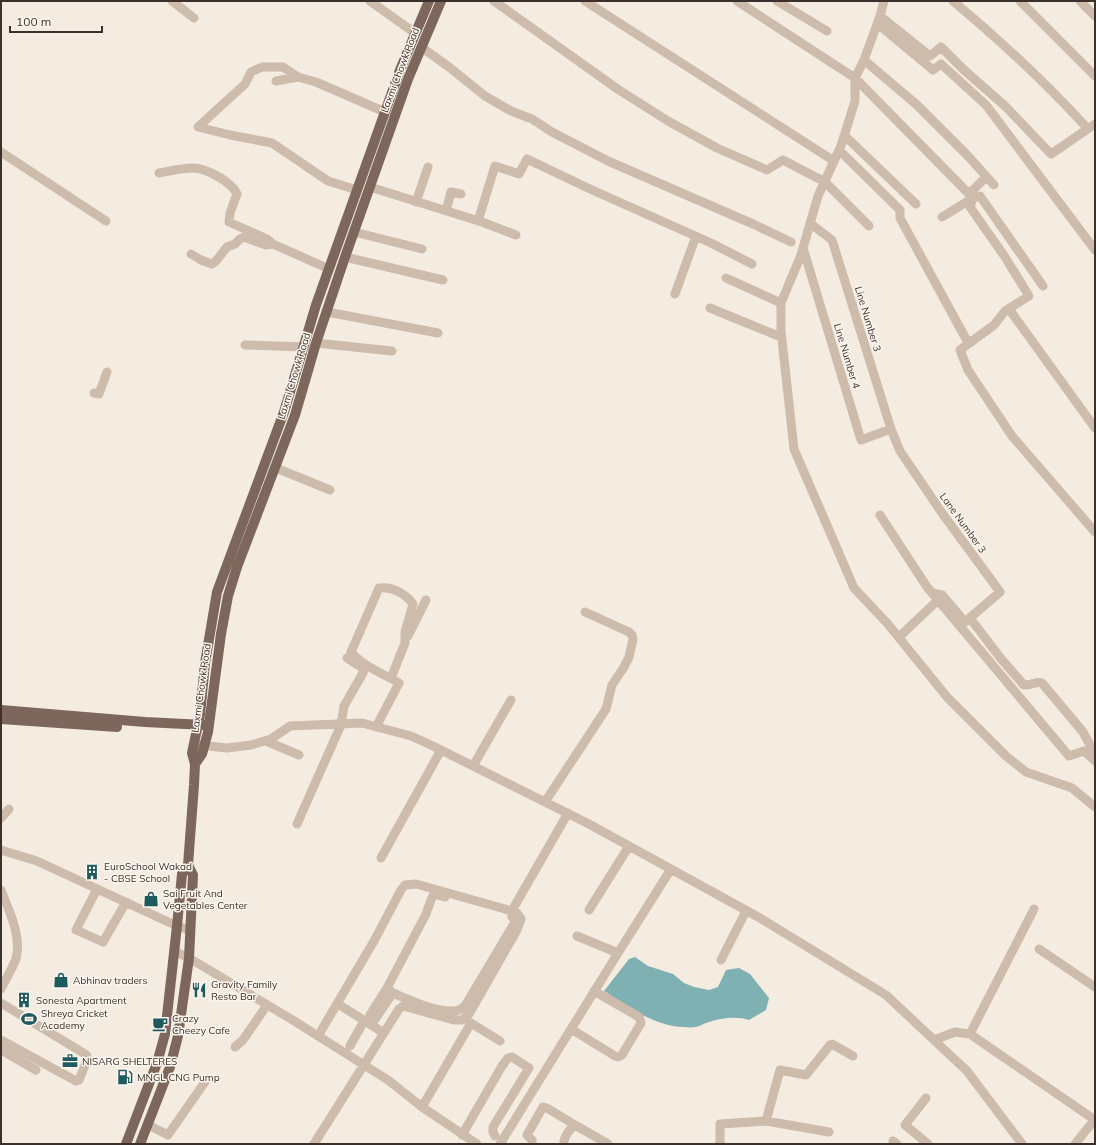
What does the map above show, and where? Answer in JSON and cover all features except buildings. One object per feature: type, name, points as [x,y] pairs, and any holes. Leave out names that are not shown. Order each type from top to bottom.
[{"type":"main road","name":"Laxmi Chowk Road","points":[[193,745],[197,728],[205,663],[217,592],[284,412],[308,332],[358,187],[410,45],[429,1]]},
{"type":"main road","name":"Laxmi Chowk Road","points":[[194,764],[202,754],[205,746],[221,634],[228,596],[237,567],[295,415],[318,339],[370,187],[420,49],[441,1]]},
{"type":"main road","points":[[410,45],[420,49]]},
{"type":"main road","points":[[358,187],[370,187]]},
{"type":"main road","points":[[308,332],[318,339]]},
{"type":"main road","points":[[1,710],[146,722],[208,729]]},
{"type":"main road","points":[[1,719],[197,728]]},
{"type":"main road","points":[[140,1144],[170,1068],[178,1036],[189,958],[193,875],[188,865],[194,764],[192,753],[193,745]]},
{"type":"main road","points":[[126,1144],[157,1063],[165,1034],[182,874],[188,865]]},
{"type":"street","points":[[172,1],[194,18]]},
{"type":"street","points":[[370,1],[415,33]]},
{"type":"street","points":[[494,1],[619,90],[668,121],[717,148],[767,170],[783,160],[825,182],[869,226]]},
{"type":"street","points":[[585,1],[834,161]]},
{"type":"street","points":[[737,1],[855,78],[971,196],[980,196],[1043,286]]},
{"type":"street","points":[[777,1],[827,31]]},
{"type":"street","points":[[884,1],[879,20],[864,60],[855,78],[855,101],[839,150],[818,196],[811,224],[781,303],[781,337],[794,449],[854,588],[887,623],[947,697],[1006,756],[1026,772],[1072,788],[1095,807]]},
{"type":"street","points":[[879,20],[930,56],[941,47],[963,69],[1005,106],[1050,154],[1092,126],[1032,70],[953,1]]},
{"type":"street","points":[[1020,1],[1095,76]]},
{"type":"street","points":[[1080,1],[1095,16]]},
{"type":"street","points":[[879,20],[933,70],[941,64],[986,106],[1095,250]]},
{"type":"street","points":[[420,49],[449,67],[485,96],[532,119],[552,132],[608,161],[791,242]]},
{"type":"street","points":[[864,60],[917,105],[994,185]]},
{"type":"street","points":[[358,187],[328,180],[272,142],[230,135],[198,127],[245,84],[251,72],[262,67],[284,67],[298,77],[316,82],[385,112]]},
{"type":"street","points":[[276,81],[298,77]]},
{"type":"street","points":[[844,135],[916,204]]},
{"type":"street","points":[[839,150],[900,210],[900,218],[966,339]]},
{"type":"street","points":[[1,152],[106,221]]},
{"type":"street","points":[[478,221],[495,166],[519,174],[527,158],[590,189],[696,236],[752,264]]},
{"type":"street","points":[[416,202],[428,167]]},
{"type":"street","points":[[159,173],[193,168],[206,171],[219,177],[236,190],[238,194],[230,214],[229,222],[329,269]]},
{"type":"street","points":[[942,217],[971,196],[986,177]]},
{"type":"street","points":[[370,187],[478,221],[516,235]]},
{"type":"street","points":[[446,211],[451,191],[461,194]]},
{"type":"street","points":[[971,196],[970,207],[1005,257],[1028,296],[1005,311],[994,325],[960,350],[968,370],[1012,436],[1095,532]]},
{"type":"street","name":"Line Number 3","points":[[811,224],[832,240],[891,429]]},
{"type":"street","points":[[354,232],[422,249]]},
{"type":"street","points":[[675,294],[696,236]]},
{"type":"street","points":[[191,254],[200,260],[212,264],[227,247],[235,244],[244,237],[266,244],[273,244]]},
{"type":"street","name":"Line Number 4","points":[[803,247],[861,440],[891,429]]},
{"type":"street","points":[[345,257],[443,280]]},
{"type":"street","points":[[726,278],[781,303]]},
{"type":"street","points":[[710,308],[781,337]]},
{"type":"street","points":[[1009,309],[1095,428]]},
{"type":"street","points":[[327,312],[438,333]]},
{"type":"street","points":[[318,339],[392,351]]},
{"type":"street","points":[[245,344],[304,346]]},
{"type":"street","points":[[94,393],[99,394],[107,372]]},
{"type":"street","name":"Lane Number 3","points":[[891,429],[900,451],[942,513],[1000,592],[970,618]]},
{"type":"street","points":[[276,468],[330,490]]},
{"type":"street","points":[[880,515],[935,597],[1069,756],[1084,751],[1093,759]]},
{"type":"street","points":[[376,727],[399,683],[356,658],[351,652],[379,588],[388,587],[409,598],[413,604],[405,632],[405,643]]},
{"type":"street","points":[[899,638],[935,597],[942,595],[965,622],[970,618],[1002,660],[1024,685],[1030,686],[1037,682],[1042,683],[1083,732],[1090,745],[1093,759]]},
{"type":"street","points":[[391,678],[405,643],[426,600]]},
{"type":"street","points":[[545,802],[606,709],[612,685],[624,667],[633,639],[629,632],[585,612]]},
{"type":"street","points":[[297,824],[341,725],[344,706],[364,670],[347,658]]},
{"type":"street","points":[[473,766],[511,700]]},
{"type":"street","points":[[193,745],[227,748],[251,745],[271,739],[290,726],[341,725],[354,723],[411,736],[441,750],[568,813],[671,869],[746,911],[886,995],[967,1071],[1022,1144]]},
{"type":"street","points":[[266,740],[299,755]]},
{"type":"street","points":[[381,858],[441,750]]},
{"type":"street","points":[[1,818],[9,809]]},
{"type":"street","points":[[514,907],[568,813]]},
{"type":"street","points":[[588,910],[629,846]]},
{"type":"street","points":[[1,850],[37,861],[177,926],[190,930]]},
{"type":"street","points":[[500,1144],[671,869]]},
{"type":"street","points":[[314,1144],[399,1009],[403,1006],[454,1020],[462,1020],[469,1014],[517,930],[521,919],[517,913],[505,909],[416,884],[405,885],[338,1004],[318,1036]]},
{"type":"street","points":[[97,889],[76,930],[103,942],[126,902]]},
{"type":"street","points":[[1,890],[14,924],[18,944],[16,959],[1,989]]},
{"type":"street","points":[[350,1046],[390,991],[434,894],[510,915],[514,918],[515,922],[466,1006],[460,1010],[454,1011],[437,1009],[390,991]]},
{"type":"street","points":[[970,1034],[1034,909]]},
{"type":"street","points":[[721,960],[746,911]]},
{"type":"street","points":[[577,936],[618,953]]},
{"type":"street","points":[[1039,949],[1095,987]]},
{"type":"street","points":[[174,951],[189,958],[267,1005],[388,1080],[422,1107],[477,1144]]},
{"type":"street","points":[[571,1029],[615,1056],[618,1057],[622,1055],[641,1023],[641,1020],[594,991]]},
{"type":"street","points":[[1,1003],[85,1054],[88,1058],[79,1080],[76,1081],[1,1040]]},
{"type":"street","points":[[338,1004],[368,1020],[384,1033]]},
{"type":"street","points":[[235,1048],[243,1040],[267,1005]]},
{"type":"street","points":[[422,1107],[471,1023],[500,1041]]},
{"type":"street","points":[[934,1040],[955,1032],[970,1034],[1095,1119],[1075,1144]]},
{"type":"street","points":[[766,1121],[780,1070],[806,1075],[830,1044],[853,1056]]},
{"type":"street","points":[[1,1050],[36,1070]]},
{"type":"street","points":[[462,1135],[508,1058],[512,1057],[529,1067],[493,1127],[495,1136],[490,1144]]},
{"type":"street","points":[[511,1064],[514,1063],[527,1072]]},
{"type":"street","points":[[148,1126],[168,1135],[207,1079]]},
{"type":"street","points":[[926,1098],[905,1125],[928,1144]]},
{"type":"street","points":[[532,1144],[532,1140],[527,1135],[543,1107],[608,1144]]},
{"type":"street","points":[[720,1144],[720,1124],[766,1121],[829,1132]]},
{"type":"street","points":[[564,1144],[564,1140],[572,1127],[575,1125]]},
{"type":"water","points":[[635,957],[648,966],[673,974],[684,983],[709,990],[718,987],[726,970],[739,968],[750,974],[769,998],[766,1010],[749,1020],[739,1018],[724,1019],[692,1027],[671,1026],[651,1019],[604,991],[629,959]]},
{"type":"place","name":"EuroSchool Wakad - CBSE School","points":[[92,872]]},
{"type":"place","name":"Sai Fruit And Vegetables Center","points":[[151,899]]},
{"type":"place","name":"Abhinav traders","points":[[61,980]]},
{"type":"place","name":"Gravity Family Resto Bar","points":[[199,990]]},
{"type":"place","name":"Sonesta Apartment","points":[[24,1000]]},
{"type":"place","name":"Shreya Cricket Academy","points":[[29,1019]]},
{"type":"place","name":"Crazy Cheezy Cafe","points":[[160,1024]]},
{"type":"place","name":"NISARG SHELTERES","points":[[70,1061]]},
{"type":"place","name":"MNGL CNG Pump","points":[[125,1077]]}]
